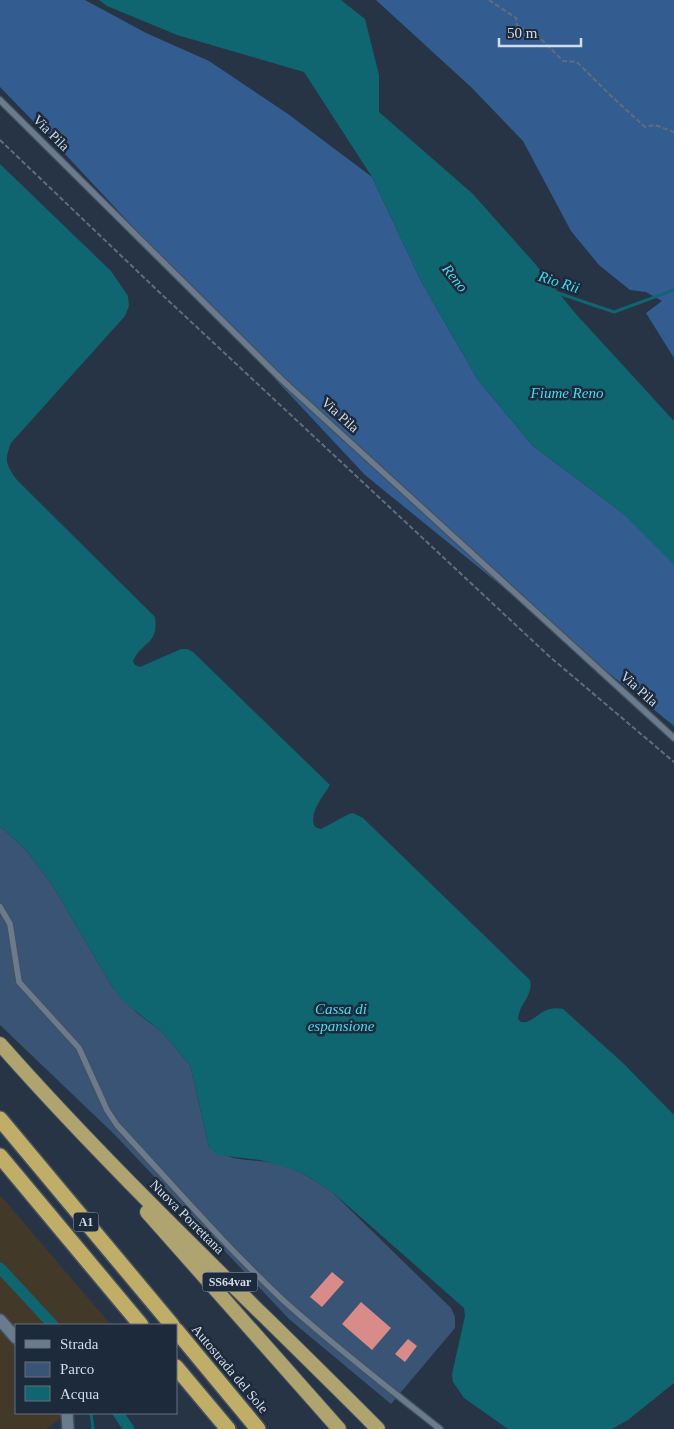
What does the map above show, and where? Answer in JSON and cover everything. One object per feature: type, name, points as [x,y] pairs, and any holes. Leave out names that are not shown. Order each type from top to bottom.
[{"type":"highway","name":"Nuova Porrettana","points":[[0,1044],[83,1134],[177,1231],[378,1429]]},
{"type":"highway","name":"Autostrada del Sole","points":[[0,1119],[171,1324]]},
{"type":"highway","points":[[83,1134],[184,1255],[339,1429]]},
{"type":"highway","name":"A1","points":[[0,1156],[140,1324]]},
{"type":"highway","name":"Autostrada del Sole","points":[[178,1332],[258,1429]]},
{"type":"highway","points":[[178,1369],[228,1429]]},
{"type":"street","points":[[0,1320],[15,1337]]},
{"type":"street","points":[[67,1414],[68,1429]]},
{"type":"lane","name":"Via Pila","points":[[0,100],[282,380],[674,738]]},
{"type":"lane","points":[[0,907],[10,924],[19,982],[79,1048],[107,1110],[117,1125],[211,1228],[284,1300],[347,1355],[440,1429]]},
{"type":"path","points":[[489,0],[516,18],[517,25],[543,41],[563,61],[577,62],[608,94],[645,127],[656,124],[674,132]]},
{"type":"path","points":[[0,140],[157,290],[550,657],[674,762]]},
{"type":"shaded area","points":[[0,0],[85,0],[146,33],[209,61],[288,114],[372,177],[422,283],[478,380],[533,446],[620,511],[674,556],[674,726],[365,475],[0,87]]},
{"type":"shaded area","points":[[376,0],[674,0],[674,358],[646,313],[662,301],[646,292],[630,290],[599,265],[571,231],[523,141],[472,88]]},
{"type":"shaded area","points":[[0,1195],[110,1324],[15,1324],[15,1414],[66,1414],[47,1429],[0,1429]]},
{"type":"green space","points":[[0,826],[27,851],[53,886],[113,988],[137,1013],[162,1032],[190,1065],[209,1147],[234,1158],[285,1166],[319,1183],[332,1192],[451,1308],[455,1317],[455,1328],[391,1404],[289,1319],[114,1134],[0,1025]]},
{"type":"water","name":"Fiume Reno","points":[[99,0],[341,0],[365,19],[379,75],[379,112],[473,194],[537,266],[575,313],[674,421],[674,565],[620,511],[533,446],[478,380],[422,283],[372,177],[304,72],[177,35],[107,6]]},
{"type":"water","name":"Cassa di espansione","points":[[0,164],[111,271],[128,296],[129,306],[125,316],[11,443],[7,454],[7,462],[17,480],[155,617],[155,633],[133,661],[135,665],[140,667],[181,649],[193,652],[330,785],[320,800],[313,816],[315,827],[321,829],[353,813],[363,818],[530,980],[530,990],[519,1014],[518,1019],[521,1022],[531,1020],[549,1009],[563,1009],[623,1063],[674,1115],[674,1383],[628,1420],[612,1429],[508,1429],[464,1398],[453,1382],[452,1374],[465,1316],[464,1308],[332,1192],[311,1178],[295,1170],[260,1160],[217,1155],[209,1147],[190,1065],[162,1032],[124,1002],[113,988],[53,886],[27,851],[0,826]]},
{"type":"building","points":[[332,1272],[344,1282],[322,1307],[310,1297]]},
{"type":"building","points":[[361,1302],[391,1328],[372,1350],[342,1324]]},
{"type":"building","points":[[408,1339],[417,1346],[405,1362],[395,1354]]},
{"type":"waterway","name":"Rio Rii","points":[[555,292],[614,312],[674,290]]},
{"type":"waterway","points":[[0,1268],[52,1324]]},
{"type":"waterway","points":[[91,1414],[93,1429]]},
{"type":"waterway","points":[[119,1414],[129,1429]]},
{"type":"water label","name":"Reno","points":[[455,278]]}]
